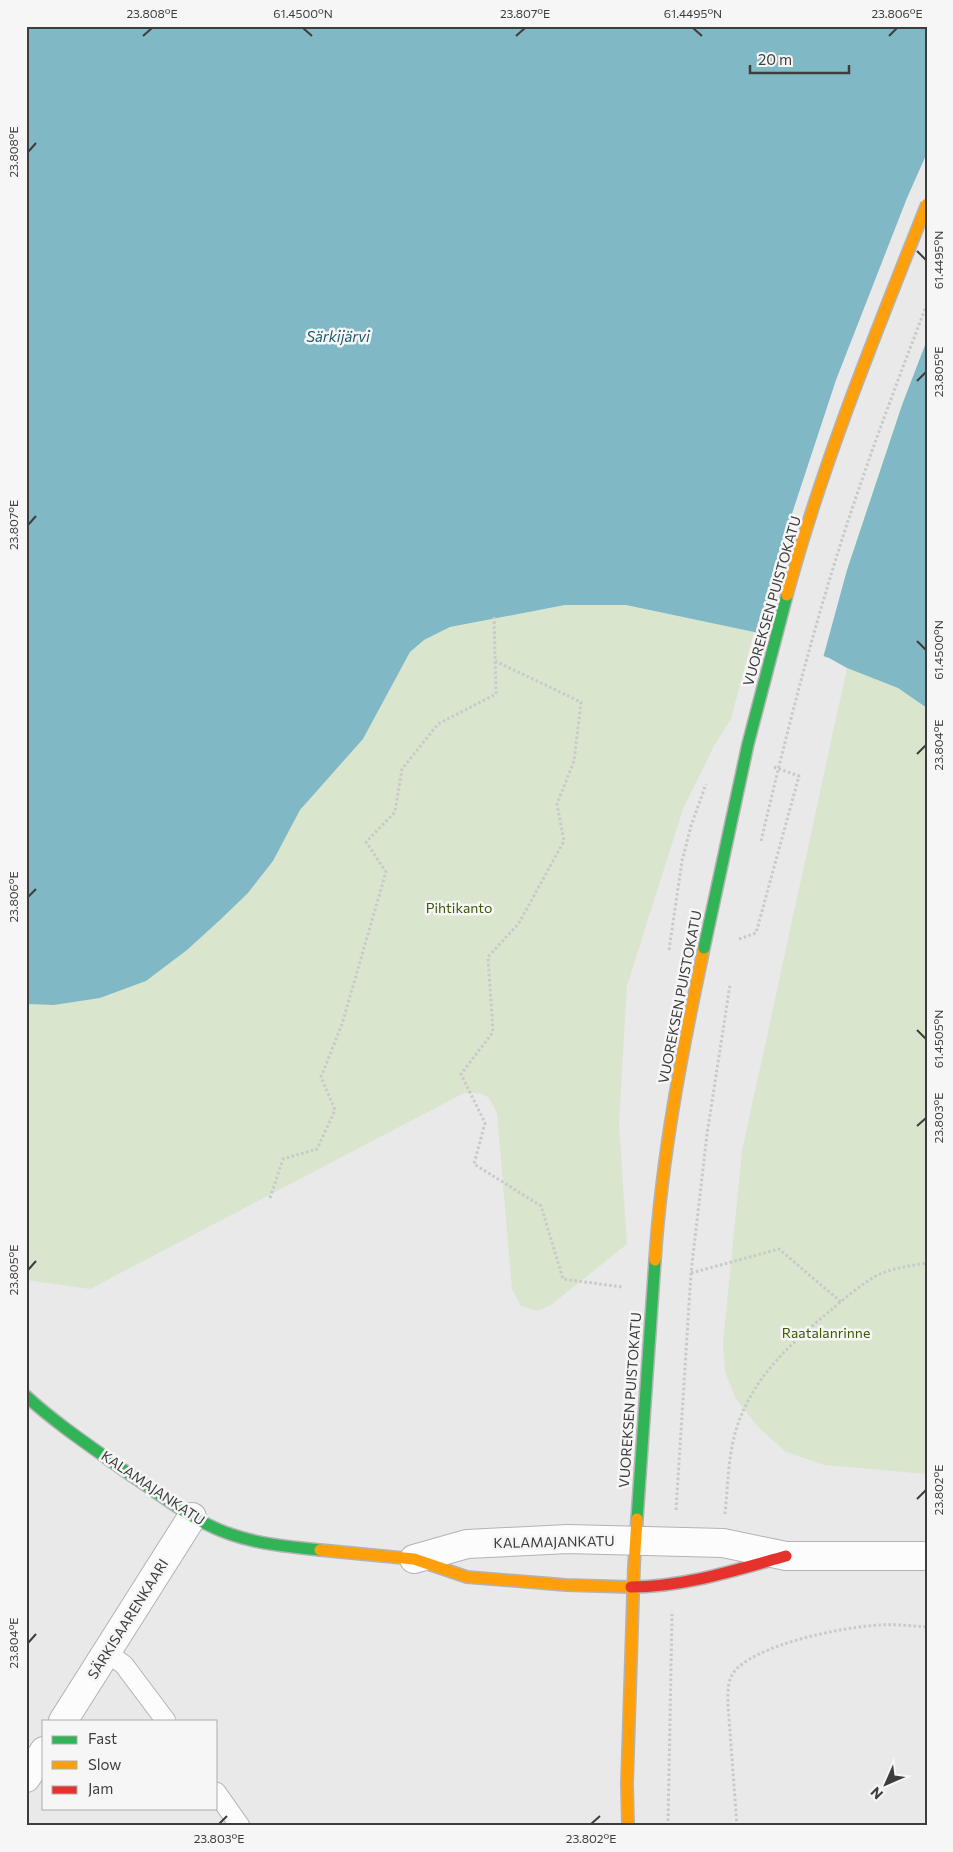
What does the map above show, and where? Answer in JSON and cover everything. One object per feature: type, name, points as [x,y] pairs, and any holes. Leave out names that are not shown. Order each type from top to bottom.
[{"type":"main road","name":"VUOREKSEN PUISTOKATU","points":[[628,1826],[627,1784],[636,1541],[652,1291],[659,1200],[683,1046],[748,744],[800,548],[851,395],[927,204]]},
{"type":"main road","name":"KALAMAJANKATU","points":[[26,1396],[52,1419],[192,1517],[229,1534],[285,1546],[414,1559],[467,1577],[566,1585],[634,1587],[673,1584],[722,1574],[786,1556]]},
{"type":"street","name":"SÄRKISAARENKAARI","points":[[64,1720],[192,1517]]},
{"type":"street","name":"KALAMAJANKATU","points":[[414,1559],[467,1544],[568,1540],[723,1543],[786,1556],[927,1556]]},
{"type":"street","points":[[26,1778],[42,1754]]},
{"type":"lane","points":[[107,1652],[124,1665],[165,1720]]},
{"type":"lane","points":[[218,1795],[240,1826]]},
{"type":"path","points":[[761,844],[780,758],[834,565],[885,414],[927,304]]},
{"type":"path","points":[[270,1198],[283,1158],[317,1149],[336,1110],[321,1077],[342,1024],[386,872],[366,842],[395,812],[402,769],[438,724],[496,694],[494,617]]},
{"type":"path","points":[[495,661],[580,702],[574,761],[557,804],[564,841],[519,923],[488,957],[493,1032],[461,1074],[485,1123],[474,1164],[541,1206],[563,1279],[652,1291]]},
{"type":"path","points":[[739,939],[756,933],[798,776],[772,766]]},
{"type":"path","points":[[737,947],[741,930]]},
{"type":"path","points":[[674,1542],[691,1273],[707,1134],[730,983]]},
{"type":"path","points":[[691,1273],[779,1249],[841,1302]]},
{"type":"path","points":[[723,1543],[733,1446],[737,1427],[747,1401],[776,1358],[793,1341],[875,1277],[895,1268],[927,1263]]},
{"type":"path","points":[[668,1826],[673,1584]]},
{"type":"path","points":[[737,1826],[728,1688],[732,1675],[741,1666],[763,1652],[785,1643],[845,1629],[881,1625],[927,1627]]},
{"type":"green space","name":"Pihtikanto","points":[[565,605],[626,605],[754,632],[731,719],[714,746],[683,809],[627,986],[619,1124],[627,1244],[551,1305],[537,1311],[521,1306],[512,1289],[497,1114],[489,1098],[477,1093],[464,1093],[90,1289],[26,1280],[26,1004],[54,1005],[100,998],[146,981],[187,950],[220,920],[248,893],[273,861],[300,810],[363,739],[410,652],[424,640],[450,627]]},
{"type":"green space","name":"Raatalanrinne","points":[[847,668],[898,688],[927,708],[927,1474],[824,1465],[786,1452],[759,1428],[736,1399],[725,1372],[723,1343],[742,1151]]},
{"type":"water","name":"Särkijärvi","points":[[26,26],[927,26],[927,708],[898,688],[847,668],[829,658],[754,632],[626,605],[565,605],[450,627],[424,640],[410,652],[363,739],[300,810],[273,861],[248,893],[187,950],[146,981],[100,998],[54,1005],[26,1004]]},
{"type":"pier","points":[[927,153],[927,340],[902,405],[847,570],[823,658],[757,636],[784,538],[836,380],[907,198]]},
{"type":"traffic: fast","points":[[704,948],[748,744],[787,595]]},
{"type":"traffic: fast","points":[[637,1519],[655,1260]]},
{"type":"traffic: fast","points":[[26,1396],[51,1418],[91,1447],[204,1523],[230,1534],[263,1543],[320,1550]]},
{"type":"traffic: slow","points":[[787,595],[801,545],[834,446],[927,204]]},
{"type":"traffic: slow","points":[[655,1260],[658,1220],[674,1103],[704,948]]},
{"type":"traffic: slow","points":[[628,1826],[627,1784],[637,1519]]},
{"type":"traffic: slow","points":[[320,1550],[414,1559],[467,1577],[566,1585],[631,1587]]},
{"type":"traffic: jam","points":[[631,1587],[690,1581],[786,1556]]}]
